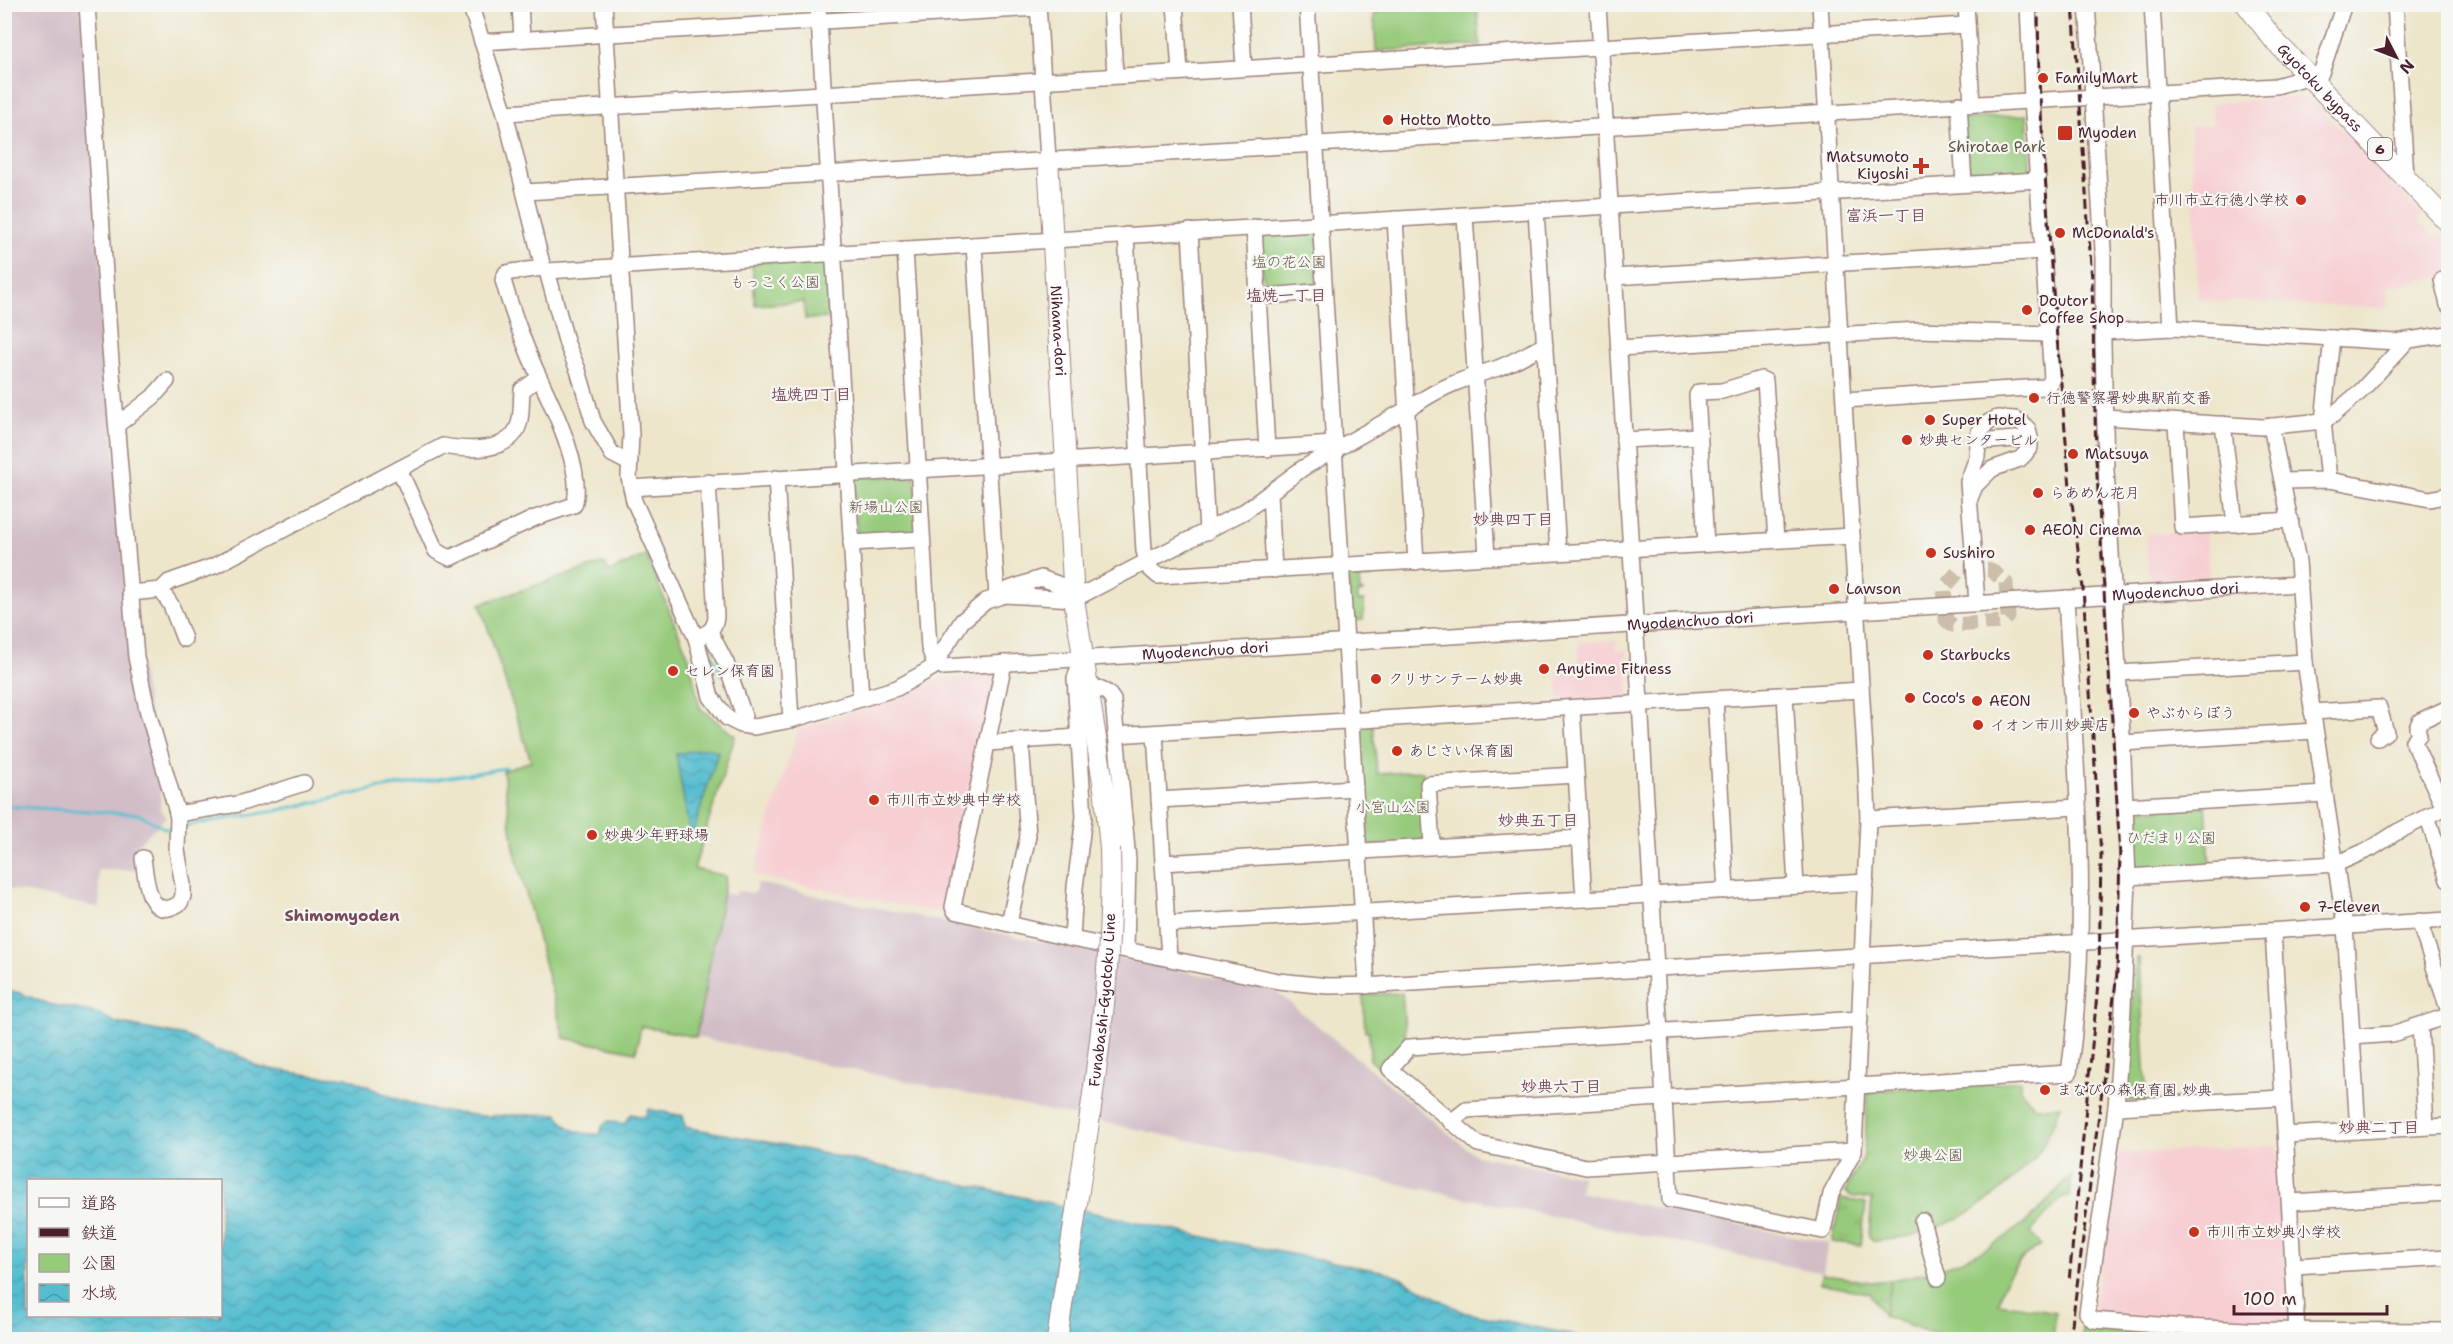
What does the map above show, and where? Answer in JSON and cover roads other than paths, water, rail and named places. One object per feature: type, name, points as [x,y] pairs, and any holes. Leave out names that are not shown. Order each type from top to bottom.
[{"type":"main road","name":"Gyotoku bypass","points":[[2246,4],[2262,26],[2448,222]]},
{"type":"main road","name":"Nihama-dori","points":[[1048,159],[1066,461],[1069,592],[1082,658]]},
{"type":"main road","name":"Funabashi-Gyotoku Line","points":[[1057,1340],[1102,1032],[1111,938],[1110,849],[1105,795],[1082,658]]},
{"type":"street","points":[[87,4],[110,349],[136,657],[177,815],[183,885],[183,896],[180,903],[166,909],[158,907],[152,900],[143,858]]},
{"type":"street","points":[[470,4],[505,113],[545,269],[567,344],[578,370],[593,421],[612,454],[629,463]]},
{"type":"street","points":[[520,4],[522,39]]},
{"type":"street","points":[[604,4],[631,435],[630,488],[672,583],[703,635],[726,663],[744,716]]},
{"type":"street","points":[[818,4],[861,698]]},
{"type":"street","points":[[1111,4],[1115,75]]},
{"type":"street","points":[[1175,4],[1180,71]]},
{"type":"street","points":[[1240,4],[1244,68]]},
{"type":"street","points":[[1307,4],[1367,986]]},
{"type":"street","points":[[1598,4],[1670,1200],[1823,1231],[1831,1194],[1854,1151],[1868,819],[1820,4]]},
{"type":"street","points":[[1964,184],[1966,4]]},
{"type":"street","points":[[1845,400],[2049,385],[2052,378],[2032,100],[2028,4]]},
{"type":"street","points":[[2087,4],[2103,249],[2105,417],[2128,877],[2116,1107],[2087,1313],[2093,1320],[2184,1328],[2448,1331]]},
{"type":"street","points":[[2152,4],[2159,92],[2171,328]]},
{"type":"street","points":[[525,192],[2276,86],[2321,73],[2342,11],[2329,4]]},
{"type":"street","points":[[2395,4],[2406,176]]},
{"type":"street","points":[[482,42],[819,22],[957,9],[1038,6]]},
{"type":"street","name":"Nihama-dori","points":[[1038,6],[1048,159]]},
{"type":"street","points":[[505,113],[1967,25]]},
{"type":"street","points":[[399,469],[436,551],[450,558],[535,518],[574,505],[578,493],[576,479],[551,401],[539,378],[503,280],[506,273],[511,272],[2038,180]]},
{"type":"street","points":[[1536,211],[1558,552]]},
{"type":"street","points":[[1465,216],[1487,556]]},
{"type":"street","points":[[1395,219],[1416,562]]},
{"type":"street","points":[[1254,227],[1267,449]]},
{"type":"street","points":[[1190,231],[1206,531]]},
{"type":"street","points":[[1126,235],[1146,563],[1153,573],[1165,577],[1852,536]]},
{"type":"street","points":[[975,245],[988,466],[1001,595]]},
{"type":"street","points":[[905,249],[929,648],[935,663]]},
{"type":"street","points":[[1614,277],[2043,251]]},
{"type":"street","points":[[2442,280],[2448,305]]},
{"type":"street","points":[[1258,297],[1324,291]]},
{"type":"street","points":[[2103,332],[2171,328],[2407,341],[2448,334]]},
{"type":"street","points":[[1619,348],[1918,330],[2049,334]]},
{"type":"street","points":[[2329,480],[2323,421],[2332,338]]},
{"type":"street","points":[[2105,417],[2271,426],[2323,421],[2361,391],[2407,341]]},
{"type":"street","points":[[703,635],[709,691],[721,713],[734,723],[748,727],[791,720],[897,687],[927,672],[962,621],[976,608],[1001,595],[1069,592],[1146,563],[1245,511],[1334,447],[1407,410],[1433,392],[1475,374],[1500,367],[1545,345]]},
{"type":"street","points":[[130,593],[161,590],[169,582],[214,566],[443,446],[476,450],[491,448],[511,436],[519,425],[522,390],[539,378]]},
{"type":"street","points":[[1706,544],[1696,395],[1699,392],[1722,391],[1761,379],[1765,381],[1776,540]]},
{"type":"street","points":[[117,425],[153,398],[167,381]]},
{"type":"street","points":[[1970,498],[1975,486],[1983,476],[2003,464],[2020,459],[2030,447],[2028,429],[2022,423],[2005,417],[1989,422],[1979,432],[1977,457],[1968,482],[1977,603]]},
{"type":"street","points":[[2176,422],[2182,527],[2291,520]]},
{"type":"street","points":[[2223,424],[2235,524]]},
{"type":"street","points":[[2271,426],[2291,520],[2300,584],[2305,662],[2345,926],[2358,1131]]},
{"type":"street","points":[[1624,440],[1698,436]]},
{"type":"street","points":[[1977,445],[2030,438]]},
{"type":"street","points":[[1977,445],[1989,459],[2003,464]]},
{"type":"street","points":[[630,488],[1267,449],[1334,447]]},
{"type":"street","points":[[776,478],[791,720]]},
{"type":"street","points":[[2283,481],[2329,480],[2430,499],[2448,495]]},
{"type":"street","points":[[703,635],[715,626],[716,617],[708,482]]},
{"type":"street","points":[[1270,493],[1274,570]]},
{"type":"street","points":[[851,543],[922,539]]},
{"type":"street","name":"Myodenchuo dori","points":[[935,663],[943,667],[2300,584]]},
{"type":"street","points":[[161,590],[171,605],[184,639]]},
{"type":"street","points":[[1451,1122],[1466,1110],[2069,1073],[2076,1017],[2081,858],[2067,598]]},
{"type":"street","points":[[1072,939],[1075,887],[1084,817],[1075,678],[1082,658]]},
{"type":"street","points":[[2118,673],[2305,662]]},
{"type":"street","points":[[1004,663],[954,907],[958,913],[1072,939],[1288,982],[1328,986],[1367,986],[2448,920]]},
{"type":"street","points":[[1086,683],[1111,696],[1122,780],[1128,860],[1126,950]]},
{"type":"street","points":[[1115,735],[1861,690]]},
{"type":"street","points":[[1785,695],[1796,886]]},
{"type":"street","points":[[1715,699],[1726,891]]},
{"type":"street","points":[[1572,708],[1584,899]]},
{"type":"street","points":[[2312,712],[2379,708],[2386,732],[2378,738]]},
{"type":"street","points":[[2128,877],[2336,864],[2372,848],[2397,832],[2446,807],[2413,741],[2419,735],[2417,728],[2420,721],[2448,708]]},
{"type":"street","points":[[2122,744],[2315,731]]},
{"type":"street","points":[[1155,733],[1169,958]]},
{"type":"street","points":[[987,743],[1078,737]]},
{"type":"street","points":[[1009,923],[1028,836],[1022,742]]},
{"type":"street","points":[[1432,846],[1428,784],[1576,775]]},
{"type":"street","points":[[177,815],[238,804],[303,783]]},
{"type":"street","points":[[1159,800],[1354,788]]},
{"type":"street","points":[[2125,806],[2325,794]]},
{"type":"street","points":[[1868,819],[2078,807]]},
{"type":"street","points":[[2427,816],[2448,880]]},
{"type":"street","points":[[1163,863],[1580,838]]},
{"type":"street","points":[[1167,924],[1866,882]]},
{"type":"street","points":[[2419,921],[2448,1009]]},
{"type":"street","points":[[2273,931],[2297,1331]]},
{"type":"street","points":[[2352,1037],[2392,1034],[2448,1016]]},
{"type":"street","points":[[1854,1151],[1586,1167],[1478,1144],[1390,1069],[1409,1047],[1860,1019]]},
{"type":"street","points":[[2420,1026],[2426,1127]]},
{"type":"street","points":[[2116,1107],[2283,1098]]},
{"type":"street","points":[[2286,1135],[2448,1126]]},
{"type":"street","points":[[2290,1202],[2448,1193]]},
{"type":"street","points":[[1923,1225],[1937,1276]]},
{"type":"street","points":[[2294,1266],[2448,1257]]},
{"type":"water","points":[[707,748],[718,752],[694,830],[689,830],[676,754]]},
{"type":"water","points":[[4,992],[17,992],[48,1004],[97,1013],[116,1023],[185,1036],[215,1050],[237,1054],[258,1067],[316,1076],[347,1077],[387,1095],[427,1109],[481,1116],[558,1114],[565,1125],[575,1131],[600,1135],[603,1124],[610,1121],[624,1124],[631,1114],[645,1117],[648,1109],[683,1116],[685,1127],[784,1145],[1223,1241],[1391,1273],[1463,1312],[1592,1339],[5,1339]]},
{"type":"waterway","points":[[705,641],[722,675]]},
{"type":"waterway","points":[[183,826],[275,811],[377,789],[506,768]]},
{"type":"waterway","points":[[4,806],[138,814],[166,829],[173,828]]},
{"type":"tunnel","points":[[1987,570],[1991,570],[2006,583],[2008,617],[2003,622],[1952,625],[1946,620],[1944,588],[1958,572],[1987,570]]},
{"type":"railway","points":[[2038,4],[2039,82],[2052,281],[2070,487],[2083,588],[2101,855],[2099,974],[2069,1281]]},
{"type":"railway","points":[[2070,1340],[2117,973],[2120,853],[2096,459],[2092,280],[2073,4]]},
{"type":"place","name":"FamilyMart","points":[[2043,78]]},
{"type":"place","name":"Hotto Motto","points":[[1388,120]]},
{"type":"place","name":"Myoden","points":[[2065,133]]},
{"type":"place","name":"Matsumoto Kiyoshi","points":[[1921,166]]},
{"type":"place","name":"市川市立行徳小学校","points":[[2301,200]]},
{"type":"place","name":"McDonald's","points":[[2060,233]]},
{"type":"place","name":"Doutor Coffee Shop","points":[[2027,310]]},
{"type":"place","name":"行徳警察署妙典駅前交番","points":[[2034,398]]},
{"type":"place","name":"Super Hotel","points":[[1930,420]]},
{"type":"place","name":"妙典センタービル","points":[[1907,440]]},
{"type":"place","name":"Matsuya","points":[[2073,454]]},
{"type":"place","name":"らあめん花月","points":[[2038,493]]},
{"type":"place","name":"AEON Cinema","points":[[2030,530]]},
{"type":"place","name":"Sushiro","points":[[1931,553]]},
{"type":"place","name":"Lawson","points":[[1834,589]]},
{"type":"place","name":"Starbucks","points":[[1928,655]]},
{"type":"place","name":"Anytime Fitness","points":[[1544,669]]},
{"type":"place","name":"セレン保育園","points":[[673,671]]},
{"type":"place","name":"クリサンテーム妙典","points":[[1376,679]]},
{"type":"place","name":"Coco's","points":[[1910,698]]},
{"type":"place","name":"AEON","points":[[1977,701]]},
{"type":"place","name":"やぶからぼう","points":[[2134,713]]},
{"type":"place","name":"イオン市川妙典店","points":[[1978,725]]},
{"type":"place","name":"あじさい保育園","points":[[1397,751]]},
{"type":"place","name":"市川市立妙典中学校","points":[[874,800]]},
{"type":"place","name":"妙典少年野球場","points":[[592,835]]},
{"type":"place","name":"7-Eleven","points":[[2305,907]]},
{"type":"place","name":"まなびの森保育園 妙典","points":[[2045,1090]]},
{"type":"place","name":"市川市立妙典小学校","points":[[2194,1232]]},
{"type":"district","name":"富浜一丁目","points":[[1886,215]]},
{"type":"district","name":"塩焼一丁目","points":[[1286,295]]},
{"type":"district","name":"塩焼四丁目","points":[[811,394]]},
{"type":"district","name":"妙典四丁目","points":[[1513,519]]},
{"type":"district","name":"妙典五丁目","points":[[1538,820]]},
{"type":"district","name":"Shimomyoden","points":[[342,915]]},
{"type":"district","name":"妙典六丁目","points":[[1561,1086]]},
{"type":"district","name":"妙典二丁目","points":[[2379,1127]]},
{"type":"park label","name":"Shirotae Park","points":[[1997,147]]},
{"type":"park label","name":"塩の花公園","points":[[1289,262]]},
{"type":"park label","name":"もっこく公園","points":[[775,282]]},
{"type":"park label","name":"新場山公園","points":[[886,507]]},
{"type":"park label","name":"小宮山公園","points":[[1393,807]]},
{"type":"park label","name":"ひだまり公園","points":[[2171,838]]},
{"type":"park label","name":"妙典公園","points":[[1933,1155]]}]
